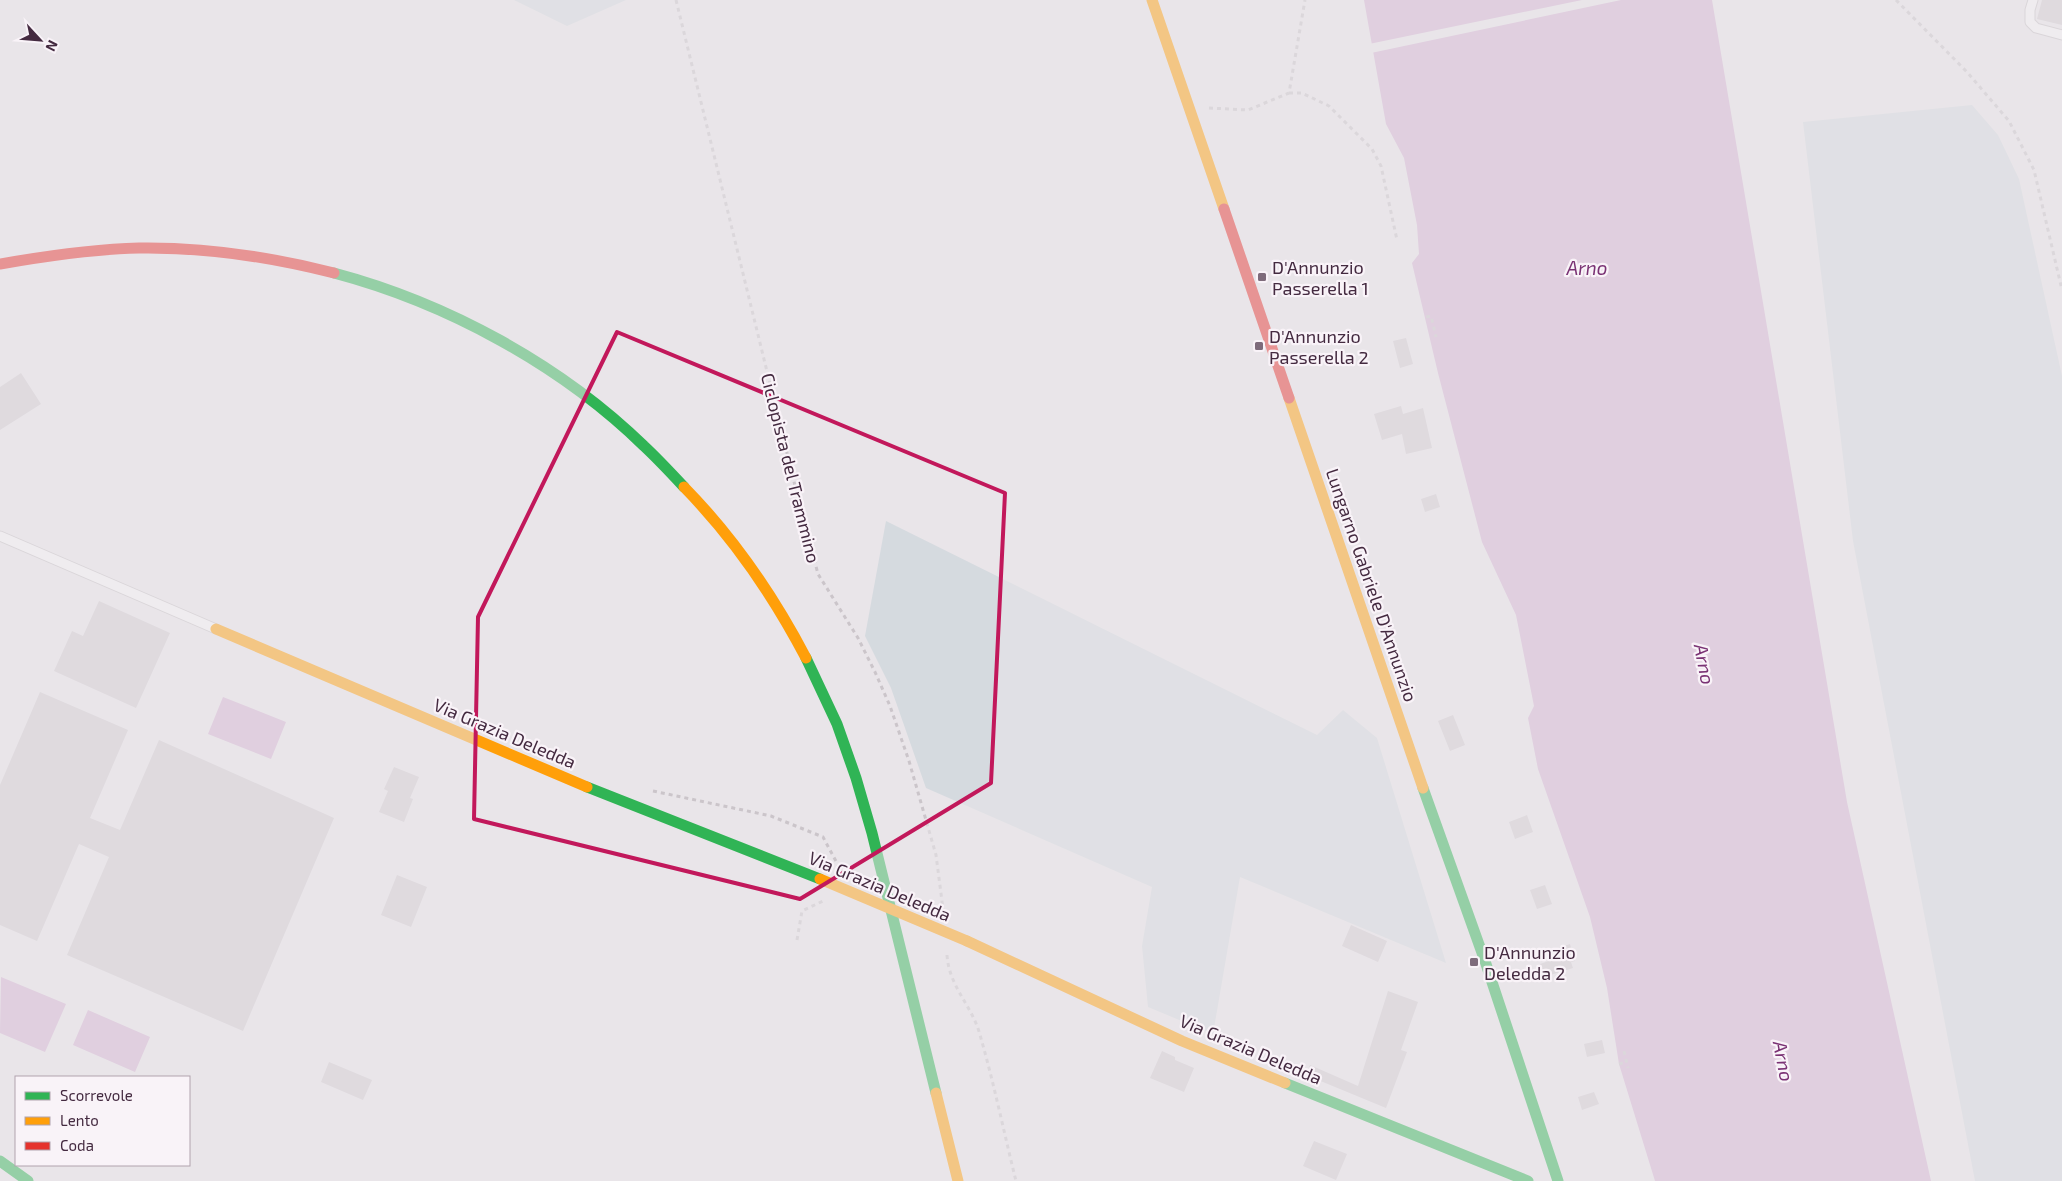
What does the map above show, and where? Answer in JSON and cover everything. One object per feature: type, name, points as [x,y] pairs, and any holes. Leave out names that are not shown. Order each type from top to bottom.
[{"type":"main road","name":"Lungarno Gabriele D'Annunzio","points":[[1152,0],[1486,964],[1558,1181]]},
{"type":"main road","points":[[0,264],[60,254],[108,250],[174,249],[233,254],[300,265],[372,284],[444,312],[501,342],[534,362],[590,401],[653,454],[694,497],[745,558],[796,639],[828,701],[858,781],[958,1181]]},
{"type":"main road","name":"Via Grazia Deledda","points":[[216,630],[605,795],[820,879],[967,941],[1182,1041],[1528,1181]]},
{"type":"main road","points":[[0,1161],[28,1181]]},
{"type":"lane","points":[[2033,0],[2030,10],[2030,22],[2036,28],[2062,35]]},
{"type":"lane","points":[[0,536],[216,630]]},
{"type":"path","name":"Ciclopista del Trammino","points":[[676,0],[818,574],[858,638],[890,706],[909,761],[934,846],[943,911]]},
{"type":"path","points":[[1289,93],[1305,0]]},
{"type":"path","points":[[1896,0],[1967,72],[2009,121],[2034,170],[2062,290]]},
{"type":"path","points":[[1189,108],[1248,110],[1289,93],[1302,93],[1329,106],[1372,149],[1381,166],[1397,240]]},
{"type":"path","points":[[1426,317],[1431,316],[1436,337]]},
{"type":"path","points":[[947,951],[952,979],[970,1009],[980,1036],[1016,1181]]},
{"type":"path","points":[[1624,1051],[1628,1068]]},
{"type":"path","points":[[1619,1064],[1626,1062]]},
{"type":"highlighted area","points":[[617,332],[1005,493],[991,783],[800,899],[474,819],[478,617]]},
{"type":"shaded area","points":[[514,0],[626,0],[567,26]]},
{"type":"shaded area","points":[[1972,105],[1998,135],[2019,179],[2062,376],[2062,1181],[1975,1181],[1853,541],[1803,122]]},
{"type":"shaded area","points":[[886,521],[1317,735],[1343,710],[1377,738],[1446,963],[1240,877],[1213,1034],[1148,1007],[1142,946],[1152,887],[926,788],[891,688],[865,636]]},
{"type":"water","name":"Arno","points":[[1364,0],[1712,0],[1847,802],[1931,1181],[1655,1181],[1619,1064],[1607,988],[1590,917],[1538,769],[1528,718],[1534,706],[1516,615],[1482,542],[1438,373],[1412,263],[1419,254],[1417,225],[1404,158],[1386,124]]},
{"type":"water","points":[[223,697],[286,722],[271,759],[208,734]]},
{"type":"water","points":[[1,977],[66,1004],[45,1052],[0,1033]]},
{"type":"water","points":[[88,1010],[150,1037],[135,1072],[73,1045]]},
{"type":"pier","points":[[1582,0],[1621,0],[1371,53],[1369,44]]},
{"type":"building","points":[[2042,0],[2062,0],[2062,25],[2037,19]]},
{"type":"building","points":[[1406,338],[1413,364],[1400,368],[1393,341]]},
{"type":"building","points":[[21,373],[41,404],[0,430],[0,387]]},
{"type":"building","points":[[1401,406],[1403,414],[1423,408],[1432,448],[1406,454],[1402,434],[1382,440],[1374,414]]},
{"type":"building","points":[[1436,494],[1440,507],[1425,512],[1421,499]]},
{"type":"building","points":[[99,601],[170,633],[136,708],[54,671],[72,631],[83,636]]},
{"type":"building","points":[[40,692],[128,730],[90,818],[120,830],[159,740],[334,818],[243,1031],[67,955],[109,857],[79,844],[37,941],[0,925],[0,785]]},
{"type":"building","points":[[1453,715],[1465,745],[1450,751],[1438,721]]},
{"type":"building","points":[[394,767],[419,777],[410,798],[413,799],[404,822],[379,812],[388,791],[384,789]]},
{"type":"building","points":[[1527,815],[1533,832],[1515,839],[1509,822]]},
{"type":"building","points":[[397,875],[427,887],[411,927],[381,915]]},
{"type":"building","points":[[1545,885],[1552,904],[1537,909],[1530,890]]},
{"type":"building","points":[[1351,925],[1387,941],[1378,962],[1342,946]]},
{"type":"building","points":[[1570,944],[1575,961],[1571,962],[1573,968],[1544,977],[1540,964],[1552,960],[1549,951]]},
{"type":"building","points":[[1388,991],[1418,1002],[1401,1050],[1407,1052],[1386,1108],[1306,1075],[1310,1065],[1358,1086]]},
{"type":"building","points":[[1602,1040],[1605,1053],[1587,1057],[1584,1044]]},
{"type":"building","points":[[1162,1051],[1175,1057],[1175,1060],[1194,1068],[1184,1092],[1150,1078]]},
{"type":"building","points":[[329,1062],[372,1080],[363,1100],[321,1082]]},
{"type":"building","points":[[1594,1092],[1599,1104],[1582,1110],[1578,1097]]},
{"type":"building","points":[[1314,1141],[1347,1154],[1336,1180],[1303,1166]]},
{"type":"traffic: fast","points":[[334,273],[418,301],[500,340],[576,389],[649,451],[684,487]]},
{"type":"traffic: fast","points":[[806,658],[837,724],[856,778],[872,833],[936,1093]]},
{"type":"traffic: fast","points":[[587,787],[820,879]]},
{"type":"traffic: fast","points":[[1423,788],[1486,964],[1558,1181]]},
{"type":"traffic: fast","points":[[1285,1083],[1528,1181]]},
{"type":"traffic: fast","points":[[0,1161],[28,1181]]},
{"type":"traffic: slow","points":[[1152,0],[1224,209]]},
{"type":"traffic: slow","points":[[1289,398],[1423,788]]},
{"type":"traffic: slow","points":[[684,487],[719,526],[751,568],[794,635],[806,658]]},
{"type":"traffic: slow","points":[[216,629],[587,787]]},
{"type":"traffic: slow","points":[[820,879],[967,941]]},
{"type":"traffic: slow","points":[[967,941],[1182,1041],[1285,1083]]},
{"type":"traffic: slow","points":[[936,1093],[958,1181]]},
{"type":"traffic: jam","points":[[1224,209],[1289,398]]},
{"type":"traffic: jam","points":[[0,264],[86,251],[163,248],[237,254],[286,262],[334,273]]},
{"type":"place","name":"D'Annunzio Passerella 1","points":[[1262,277]]},
{"type":"place","name":"D'Annunzio Passerella 2","points":[[1259,346]]},
{"type":"place","name":"D'Annunzio Deledda 2","points":[[1474,962]]}]
